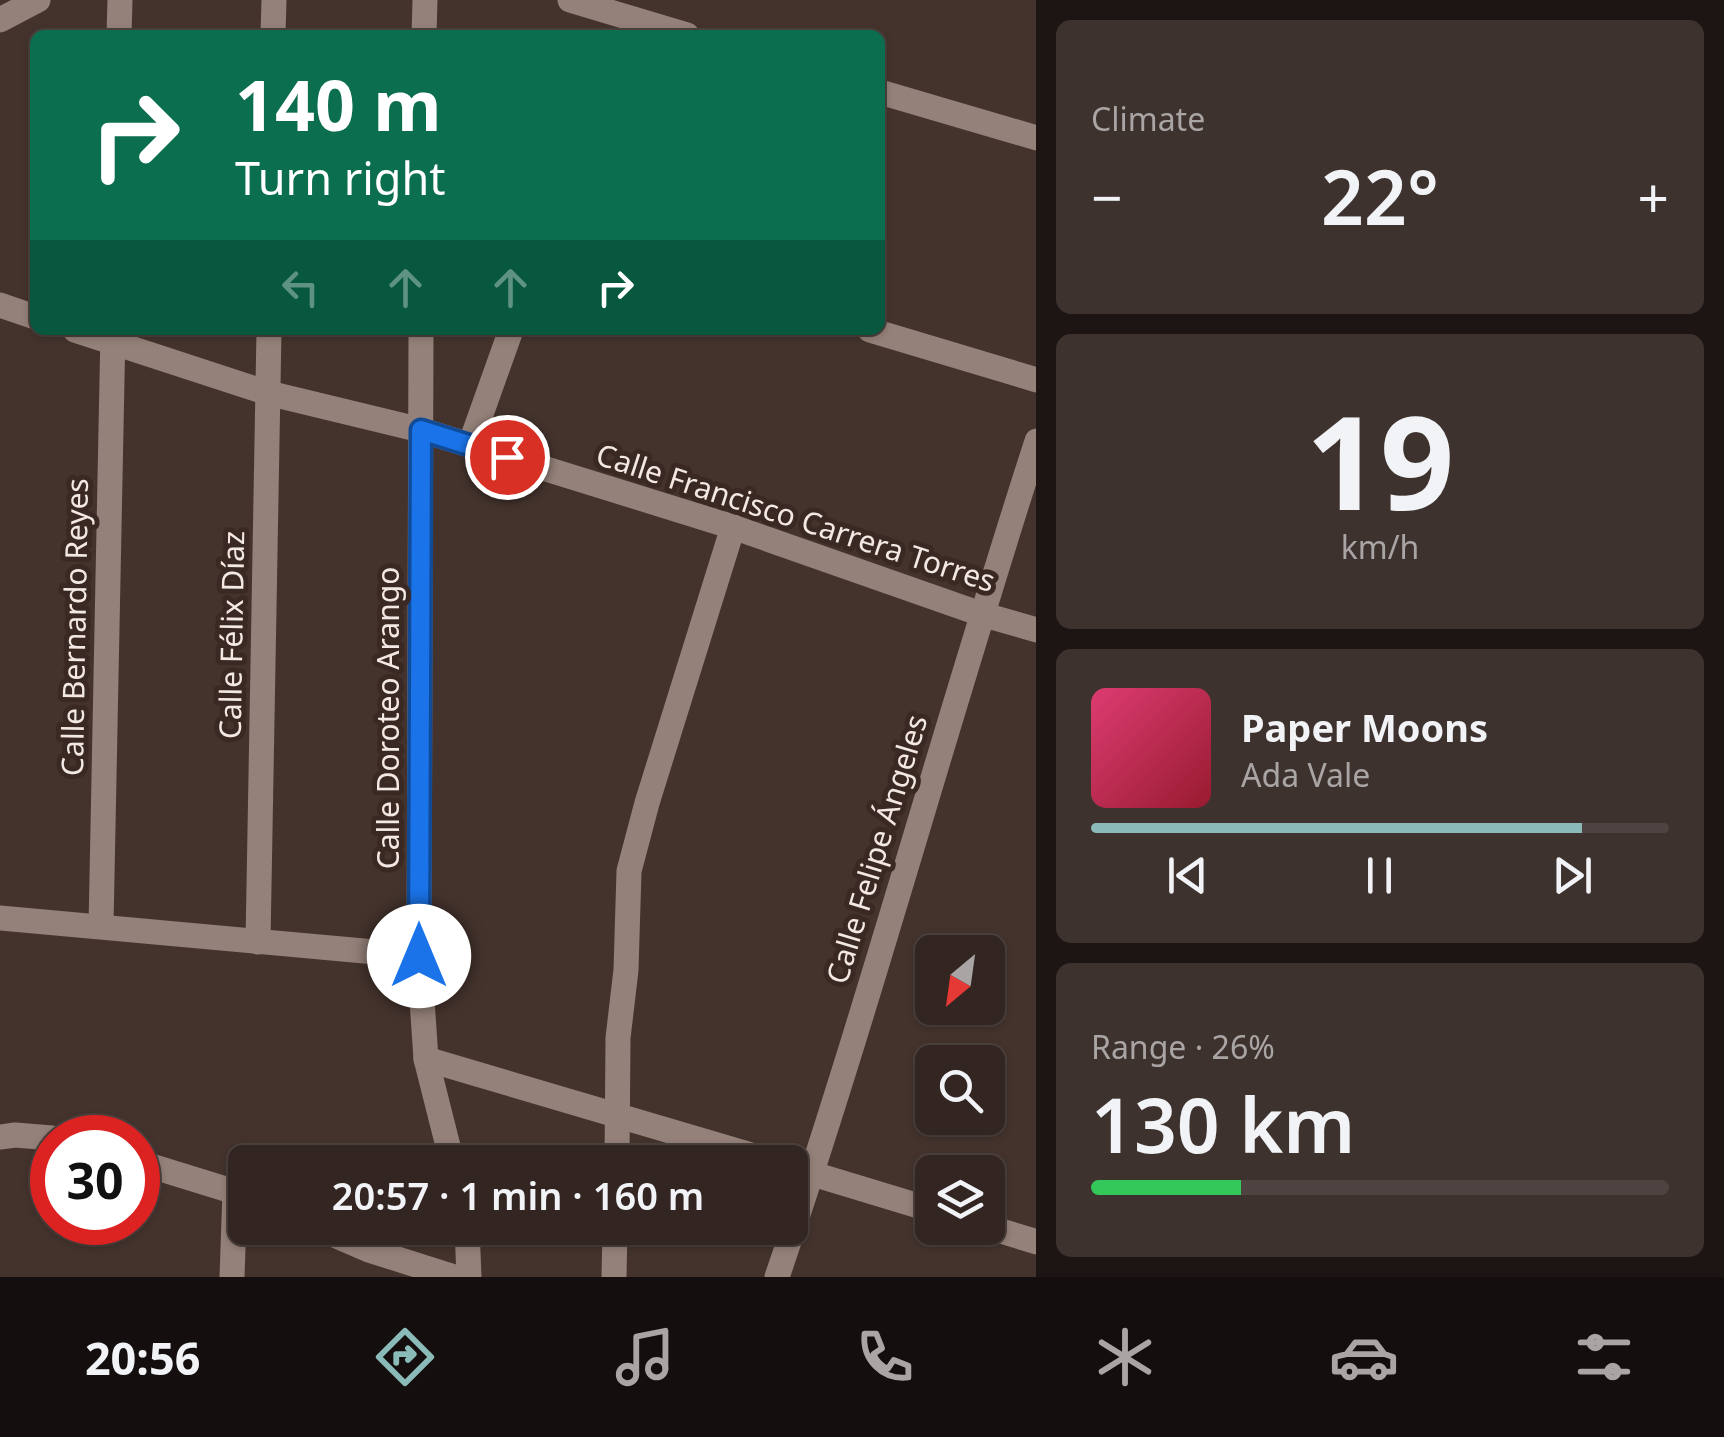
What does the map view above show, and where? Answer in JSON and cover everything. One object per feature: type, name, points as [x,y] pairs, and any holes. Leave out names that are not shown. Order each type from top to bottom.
[{"type":"street","points":[[0,20],[38,0]]},
{"type":"street","points":[[120,0],[120,30]]},
{"type":"street","points":[[273,30],[274,0]]},
{"type":"street","points":[[424,30],[425,0]]},
{"type":"street","points":[[570,0],[611,16],[667,30]]},
{"type":"street","points":[[885,93],[1036,138]]},
{"type":"street","points":[[0,306],[30,315]]},
{"type":"street","name":"Calle Félix Díaz","points":[[258,942],[268,335]]},
{"type":"street","name":"Calle Doroteo Arango","points":[[421,335],[419,956],[426,1060],[448,1145]]},
{"type":"street","points":[[470,445],[509,335]]},
{"type":"street","points":[[885,335],[1036,380]]},
{"type":"street","name":"Calle Francisco Carrera Torres","points":[[113,336],[268,393],[470,445],[1036,630]]},
{"type":"street","name":"Calle Bernardo Reyes","points":[[101,926],[113,336]]},
{"type":"street","name":"Calle Felipe Ángeles","points":[[808,1148],[1036,440]]},
{"type":"street","points":[[617,1145],[618,1038],[626,970],[629,871],[733,528]]},
{"type":"street","points":[[0,918],[419,956]]},
{"type":"street","points":[[426,1060],[718,1145]]},
{"type":"street","points":[[0,1137],[30,1136]]},
{"type":"street","points":[[160,1169],[228,1189]]},
{"type":"street","points":[[808,1172],[915,1205]]},
{"type":"street","points":[[1005,1232],[1036,1242]]},
{"type":"street","points":[[232,1277],[235,1245]]},
{"type":"street","points":[[357,1245],[454,1277]]},
{"type":"street","points":[[468,1245],[469,1277]]},
{"type":"street","points":[[614,1277],[615,1245]]},
{"type":"street","name":"Calle Felipe Ángeles","points":[[777,1277],[784,1245]]},
{"type":"route","points":[[419,956],[421,430],[507,457]]}]
